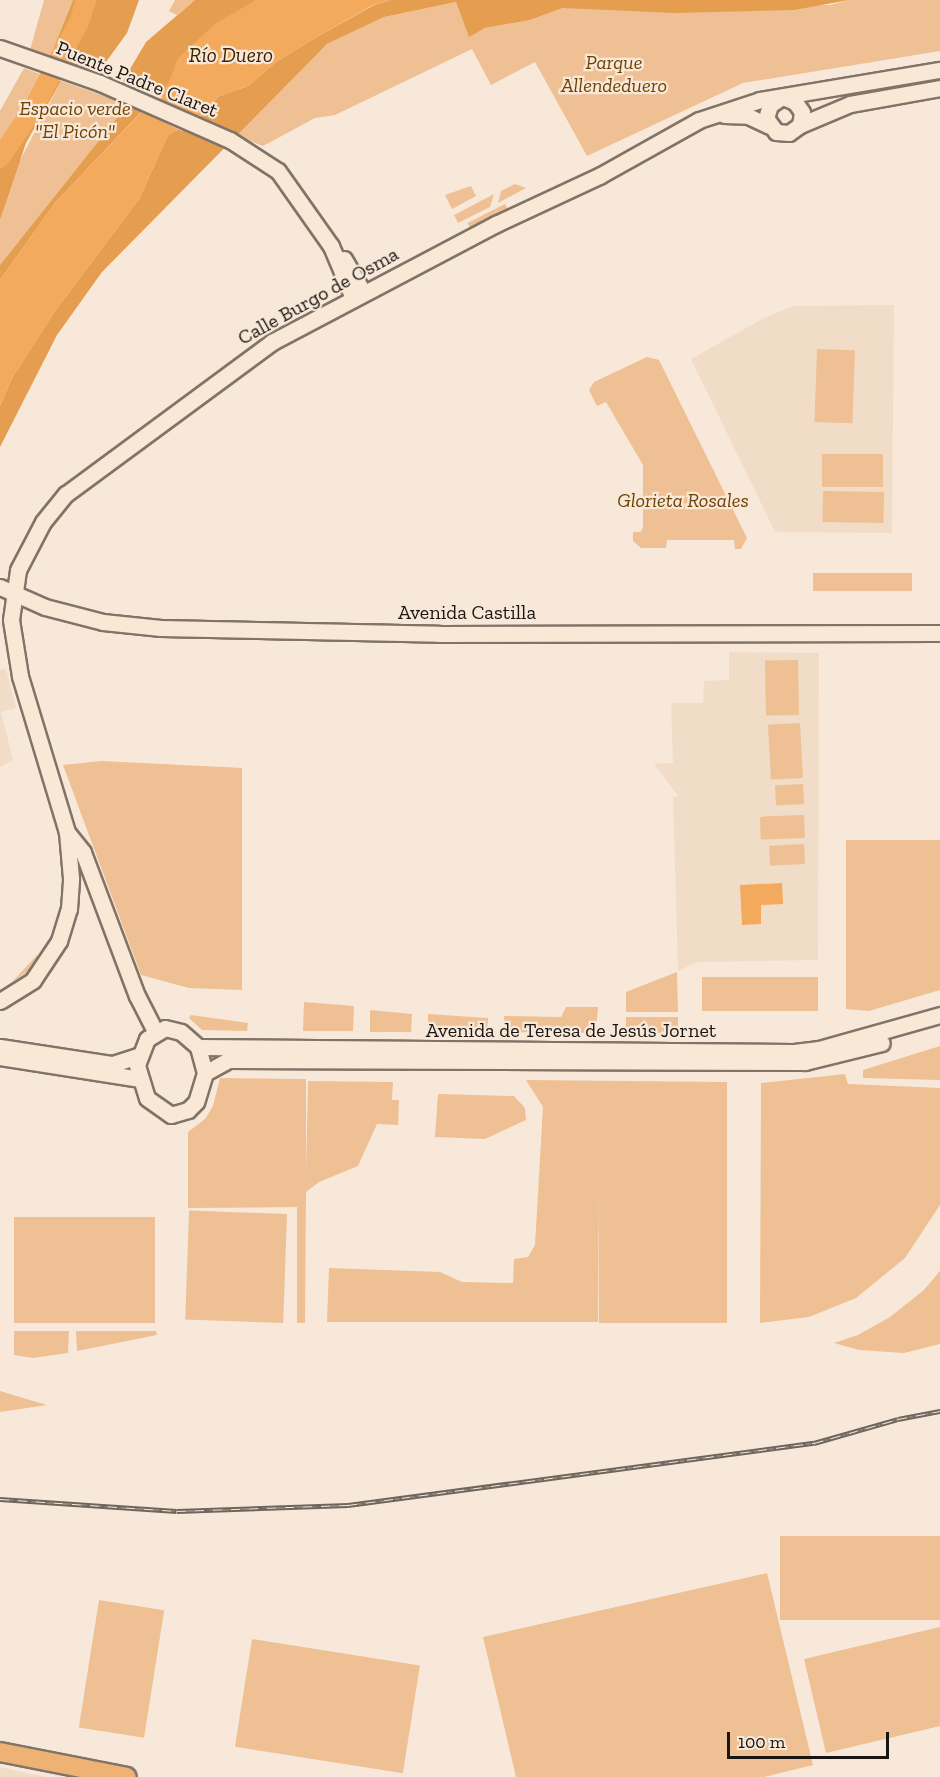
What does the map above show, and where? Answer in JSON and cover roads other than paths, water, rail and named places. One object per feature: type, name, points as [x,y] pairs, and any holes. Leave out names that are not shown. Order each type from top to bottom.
[{"type":"highway","points":[[0,1752],[127,1777]]},
{"type":"street","name":"Puente Padre Claret","points":[[0,48],[118,91],[230,140],[286,180],[331,246],[358,296]]},
{"type":"street","name":"Calle Burgo de Osma","points":[[68,832],[20,676],[6,590],[43,522],[66,494],[227,372],[272,342],[724,109],[940,70]]},
{"type":"street","points":[[800,125],[800,106],[782,98],[767,110],[769,126],[782,134],[793,132],[800,125],[850,104],[940,88]]},
{"type":"street","name":"Calle Burgo de Osma","points":[[712,115],[740,115],[769,126]]},
{"type":"street","name":"Avenida Castilla","points":[[6,590],[45,607],[103,622],[161,628],[439,634],[940,633]]},
{"type":"street","points":[[0,1000],[33,980],[59,941],[69,909],[71,878],[68,832]]},
{"type":"street","points":[[68,832],[83,852],[137,996],[155,1030]]},
{"type":"street","name":"Avenida de Teresa de Jesús Jornet","points":[[198,1047],[794,1052],[819,1049],[940,1015]]},
{"type":"street","name":"Avenida de Teresa de Jesús Jornet","points":[[205,1073],[228,1060],[805,1062],[940,1026]]},
{"type":"street","points":[[173,1028],[198,1047],[205,1073],[196,1102],[188,1110],[171,1115],[150,1102],[140,1078],[138,1056],[155,1030],[173,1028]]},
{"type":"street","points":[[0,1047],[112,1064],[138,1056]]},
{"type":"street","points":[[0,1057],[140,1078]]},
{"type":"water","name":"Río Duero","points":[[256,0],[391,0],[373,5],[315,38],[276,62],[248,86],[219,96],[199,118],[168,135],[139,199],[55,311],[12,378],[0,406],[0,280],[55,203],[148,105],[163,97],[178,58],[216,23]]},
{"type":"water","points":[[782,883],[783,904],[761,905],[761,924],[742,925],[740,885]]},
{"type":"waterway","points":[[0,158],[33,109],[79,22],[86,0]]},
{"type":"railway","points":[[0,1499],[177,1511],[348,1505],[814,1443],[898,1419],[940,1411]]},
{"type":"park label","name":"Parque Allendeduero","points":[[614,74]]},
{"type":"park label","name":"Espacio verde \"El Picón\"","points":[[75,120]]},
{"type":"park label","name":"Glorieta Rosales","points":[[683,500]]}]
